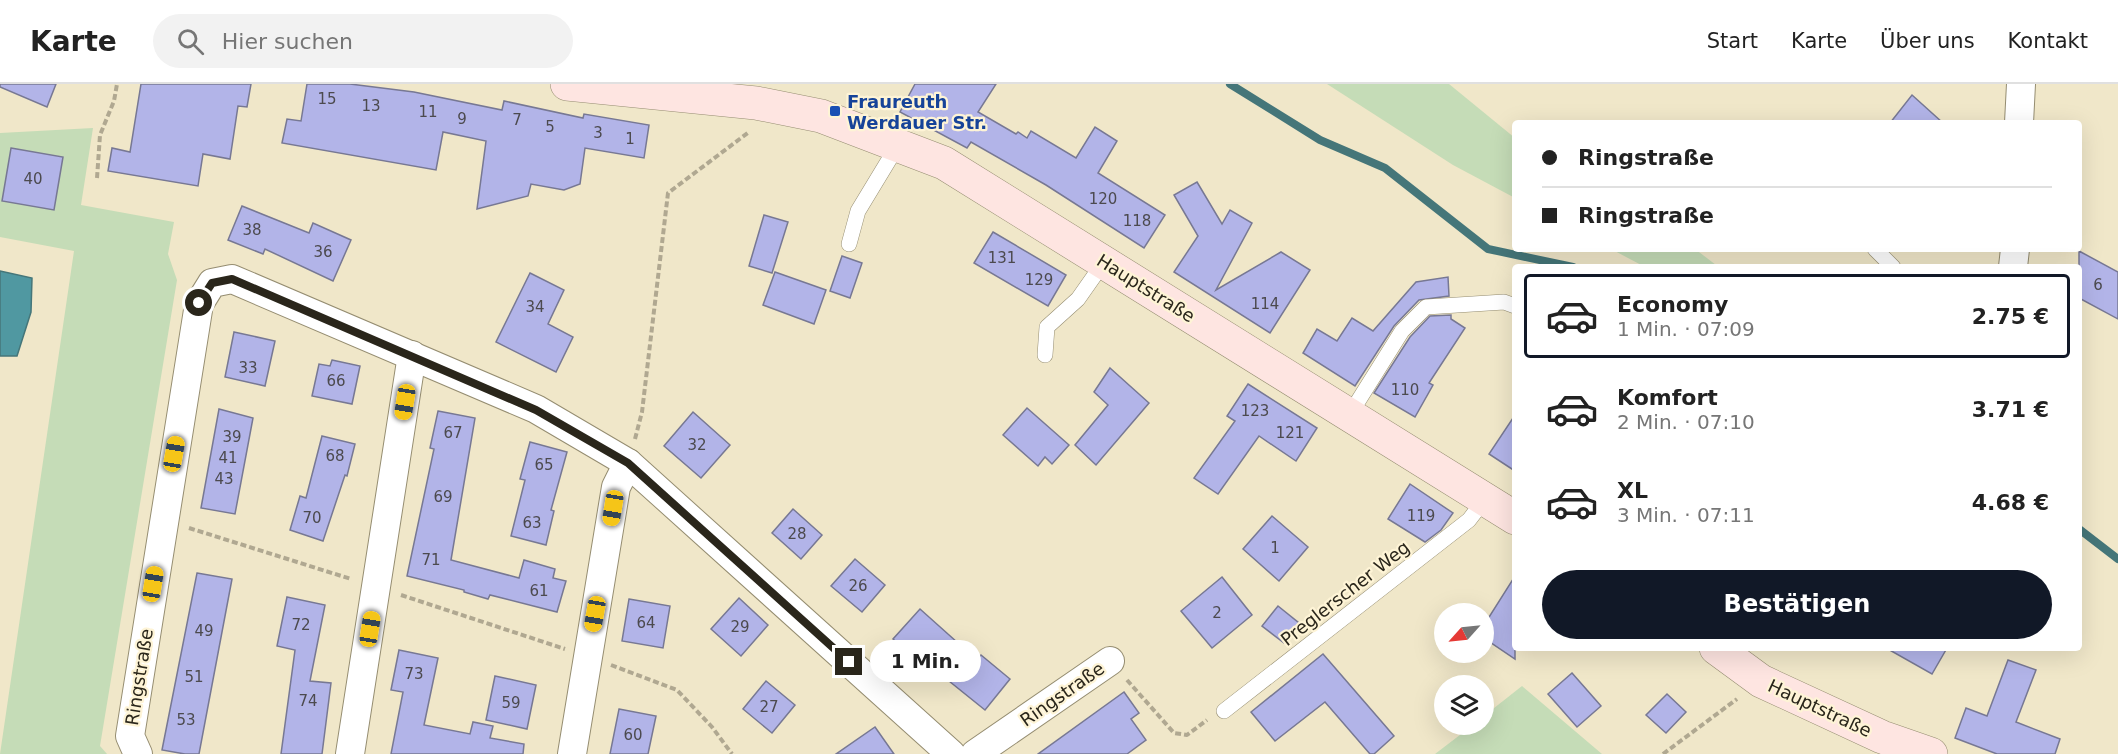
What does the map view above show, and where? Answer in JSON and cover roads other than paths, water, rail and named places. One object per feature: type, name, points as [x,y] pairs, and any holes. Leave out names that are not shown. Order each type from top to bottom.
[{"type":"main road","name":"Hauptstraße","points":[[567,84],[754,93],[944,163],[1512,516]]},
{"type":"main road","name":"Hauptstraße","points":[[1720,651],[1761,681],[1882,737],[1931,754]]},
{"type":"street","points":[[2019,120],[2021,84]]},
{"type":"street","name":"Ringstraße","points":[[138,754],[130,736],[199,303],[212,283],[232,279],[536,410],[628,463],[951,754]]},
{"type":"street","points":[[350,754],[412,356]]},
{"type":"street","points":[[572,754],[616,487],[628,463]]},
{"type":"street","name":"Ringstraße","points":[[975,754],[1110,661]]},
{"type":"lane","points":[[849,244],[858,211],[898,145]]},
{"type":"lane","points":[[1878,252],[1890,264]]},
{"type":"lane","points":[[1044,355],[1047,327],[1078,299],[1104,262]]},
{"type":"lane","points":[[1350,414],[1401,331],[1426,307],[1493,303],[1512,306]]},
{"type":"lane","name":"Preglerscher Weg","points":[[1224,711],[1469,520],[1485,499]]},
{"type":"water","points":[[0,271],[32,278],[31,312],[17,356],[0,356]]},
{"type":"waterway","points":[[1230,84],[1320,140],[1385,168],[1488,249],[1559,264]]},
{"type":"waterway","points":[[2082,531],[2118,559]]},
{"type":"place","name":"Fraureuth Werdauer Str.","points":[[835,111]]}]
